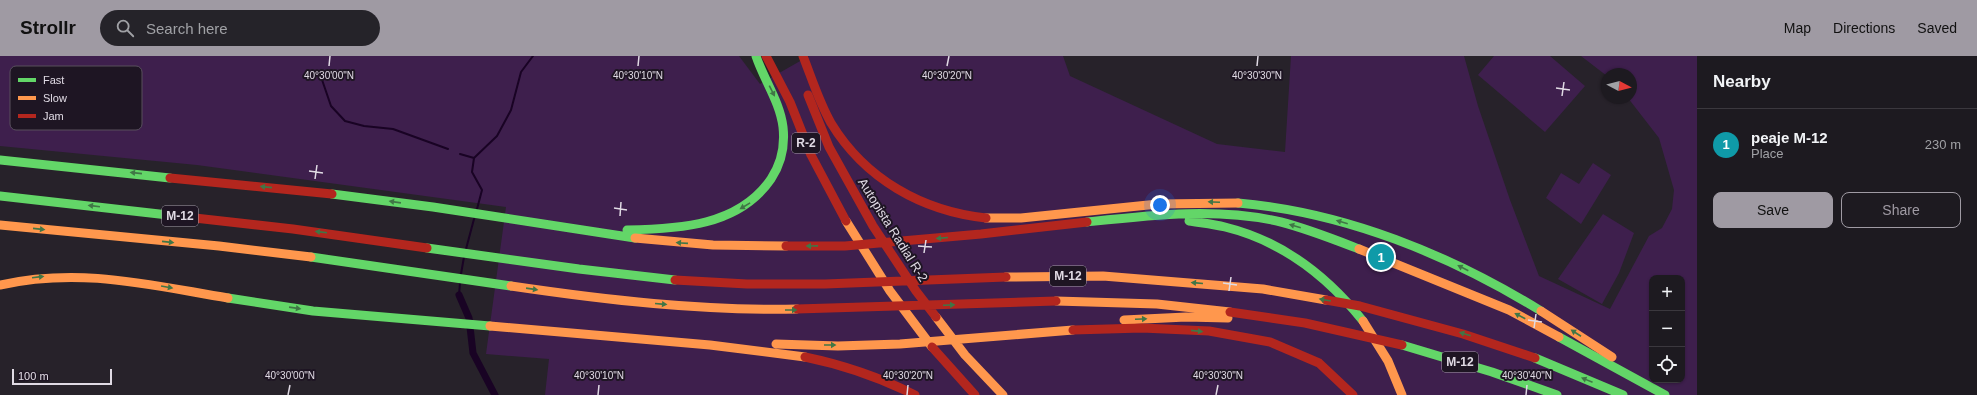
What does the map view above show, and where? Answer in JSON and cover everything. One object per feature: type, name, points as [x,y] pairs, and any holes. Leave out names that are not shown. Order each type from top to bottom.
[{"type":"highway","points":[[567,228],[635,230],[683,227],[727,215],[756,198],[770,181],[778,167],[782,154],[784,138],[779,108],[760,70],[756,56]]},
{"type":"highway","name":"R-2","points":[[766,56],[790,102],[811,155],[850,229],[890,291],[940,358],[975,395]]},
{"type":"highway","name":"Autopista Radial R-2","points":[[799,56],[805,86],[830,147],[873,226],[916,291],[965,355],[1003,395]]},
{"type":"highway","points":[[803,56],[824,109],[836,132],[863,165],[907,197],[926,205],[944,212],[979,218],[1020,218],[1083,210],[1208,202],[1278,207],[1329,218],[1364,229],[1450,261],[1494,283],[1544,312],[1665,395]]},
{"type":"highway","points":[[0,160],[253,185],[433,207],[667,242],[798,247],[845,246],[1156,214],[1247,216],[1280,222],[1317,233],[1509,310],[1665,395]]},
{"type":"highway","name":"M-12","points":[[0,196],[359,237],[497,258],[674,280],[747,284],[825,284],[973,277],[1103,276],[1263,289],[1360,306],[1463,334],[1529,356],[1623,395]]},
{"type":"highway","points":[[1096,221],[1172,219],[1222,226],[1264,240],[1292,255],[1320,273],[1341,293],[1370,329],[1393,368],[1402,395]]},
{"type":"highway","name":"M-12","points":[[0,225],[290,254],[494,284],[624,301],[752,310],[829,310],[1055,302],[1167,304],[1229,310],[1276,317],[1404,344],[1516,378],[1557,395]]},
{"type":"highway","points":[[0,285],[35,278],[84,275],[115,278],[311,310],[424,321],[637,338],[800,355],[846,366],[877,377],[915,395]]},
{"type":"highway","points":[[977,337],[1134,319],[1186,317],[1277,322],[1361,335]]},
{"type":"highway","points":[[637,338],[746,343],[839,345],[899,344],[1125,327],[1179,329],[1219,333],[1269,342],[1301,354],[1332,372],[1341,380],[1353,395]]},
{"type":"shaded area","points":[[0,56],[739,56],[760,84],[809,56],[1063,56],[1070,76],[1217,144],[1285,152],[1291,56],[1464,56],[1478,106],[1510,200],[1539,276],[1610,309],[1649,236],[1662,228],[1672,209],[1674,190],[1659,138],[1633,104],[1637,104],[1637,68],[1601,68],[1601,71],[1581,56],[1697,56],[1697,395],[545,395],[549,359],[486,354],[506,207],[197,165],[0,146]]},
{"type":"shaded area","points":[[1494,56],[1550,56],[1585,86],[1545,132],[1478,75]]},
{"type":"shaded area","points":[[1593,163],[1611,175],[1581,224],[1546,198],[1561,173],[1579,184]]},
{"type":"shaded area","points":[[1603,214],[1634,233],[1619,273],[1602,304],[1558,279]]},
{"type":"waterway","points":[[477,209],[482,190],[472,172],[474,158],[497,136],[511,110],[521,72],[533,56]]},
{"type":"waterway","points":[[319,71],[331,106],[345,121],[364,126],[393,129],[448,149]]},
{"type":"waterway","points":[[460,154],[474,158]]},
{"type":"waterway","points":[[466,249],[474,219]]},
{"type":"waterway","points":[[461,274],[464,257]]},
{"type":"waterway","points":[[459,295],[460,283]]},
{"type":"waterway","points":[[459,295],[469,318],[473,353],[495,395]]},
{"type":"traffic: fast","points":[[627,230],[687,226],[725,216],[742,207],[758,195],[771,179],[782,154],[783,127],[779,109],[756,56]]},
{"type":"traffic: fast","points":[[0,160],[170,178]]},
{"type":"traffic: fast","points":[[332,194],[433,207],[635,238]]},
{"type":"traffic: fast","points":[[0,196],[177,216]]},
{"type":"traffic: fast","points":[[1238,203],[1278,208],[1318,216],[1357,226],[1396,239],[1470,272],[1541,311]]},
{"type":"traffic: fast","points":[[1087,222],[1184,214],[1257,217],[1311,231],[1359,249]]},
{"type":"traffic: fast","points":[[1189,221],[1220,226],[1246,233],[1266,241],[1284,251],[1302,263],[1335,290],[1363,321]]},
{"type":"traffic: fast","points":[[427,248],[579,269],[675,280]]},
{"type":"traffic: fast","points":[[311,257],[511,286]]},
{"type":"traffic: fast","points":[[228,298],[313,311],[490,326]]},
{"type":"traffic: fast","points":[[1559,337],[1665,395]]},
{"type":"traffic: fast","points":[[1402,345],[1492,372],[1557,395]]},
{"type":"traffic: fast","points":[[1535,358],[1623,395]]},
{"type":"traffic: slow","points":[[986,218],[1021,218],[1158,204],[1238,203]]},
{"type":"traffic: slow","points":[[846,221],[890,291],[932,347]]},
{"type":"traffic: slow","points":[[0,225],[219,246],[311,257]]},
{"type":"traffic: slow","points":[[635,238],[713,245],[786,246]]},
{"type":"traffic: slow","points":[[1359,249],[1509,310],[1559,337]]},
{"type":"traffic: slow","points":[[1006,277],[1103,276],[1263,289],[1326,300]]},
{"type":"traffic: slow","points":[[0,285],[30,280],[87,278],[142,283],[228,298]]},
{"type":"traffic: slow","points":[[511,286],[654,304],[725,308],[797,309]]},
{"type":"traffic: slow","points":[[1056,301],[1157,304],[1230,312]]},
{"type":"traffic: slow","points":[[1541,311],[1612,357]]},
{"type":"traffic: slow","points":[[936,317],[965,355],[1003,395]]},
{"type":"traffic: slow","points":[[1124,320],[1186,317],[1228,318]]},
{"type":"traffic: slow","points":[[1363,321],[1388,361],[1402,395]]},
{"type":"traffic: slow","points":[[490,326],[710,345],[805,357]]},
{"type":"traffic: slow","points":[[776,344],[838,346],[900,344],[1073,330]]},
{"type":"traffic: jam","points":[[766,56],[790,102],[811,155],[846,221]]},
{"type":"traffic: jam","points":[[803,56],[819,99],[831,123],[845,143],[878,176],[897,189],[918,200],[962,214],[986,218]]},
{"type":"traffic: jam","points":[[808,95],[829,147],[873,226],[916,291],[936,317]]},
{"type":"traffic: jam","points":[[170,178],[332,194]]},
{"type":"traffic: jam","points":[[177,216],[293,229],[427,248]]},
{"type":"traffic: jam","points":[[786,246],[845,246],[981,234],[1087,222]]},
{"type":"traffic: jam","points":[[675,280],[747,284],[825,284],[1006,277]]},
{"type":"traffic: jam","points":[[1326,300],[1360,306],[1463,334],[1535,358]]},
{"type":"traffic: jam","points":[[797,309],[1056,301]]},
{"type":"traffic: jam","points":[[1230,312],[1305,323],[1402,345]]},
{"type":"traffic: jam","points":[[1073,330],[1142,328],[1209,331],[1270,342],[1319,363],[1353,395]]},
{"type":"traffic: jam","points":[[932,347],[975,395]]},
{"type":"traffic: jam","points":[[805,357],[861,372],[915,395]]},
{"type":"place","name":"peaje M-12","points":[[1381,257]]}]
